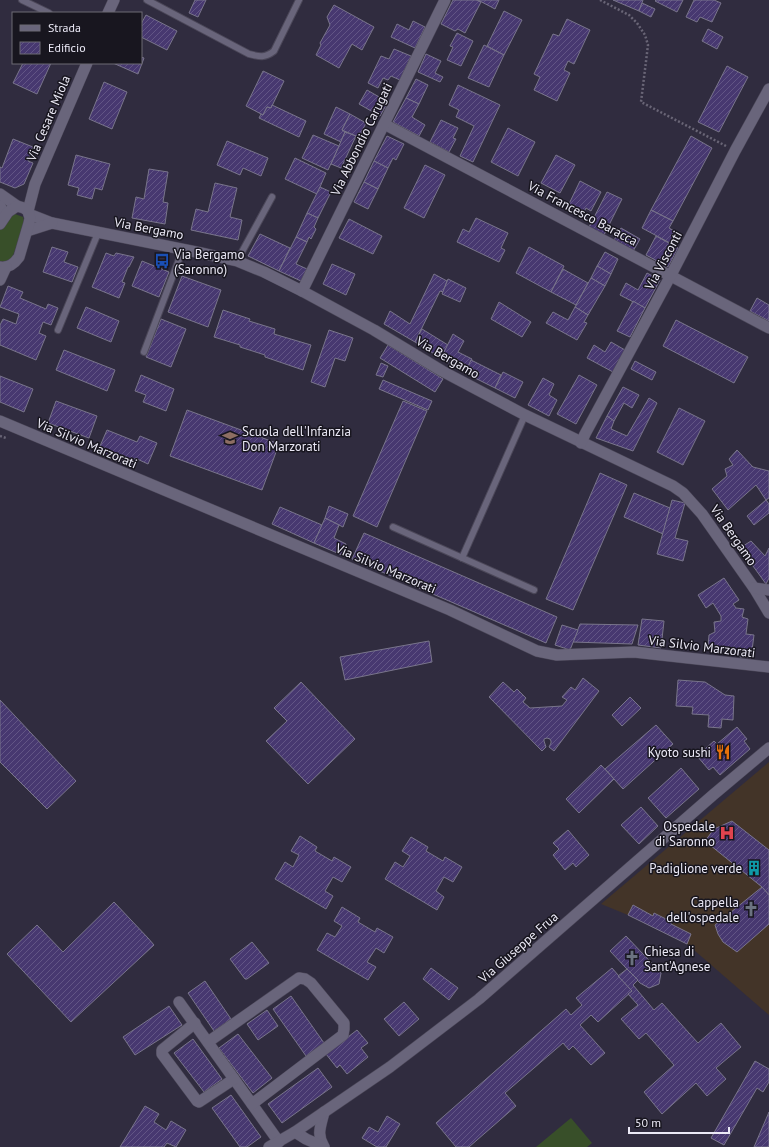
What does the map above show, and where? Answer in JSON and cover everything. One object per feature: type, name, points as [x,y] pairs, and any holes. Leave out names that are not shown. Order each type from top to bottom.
[{"type":"street","points":[[108,12],[114,0]]},
{"type":"street","name":"Via Abbondio Carugati","points":[[302,291],[445,0]]},
{"type":"street","name":"Via Cesare Miola","points":[[3,267],[13,264],[19,257],[30,218],[29,212],[35,184],[87,64]]},
{"type":"street","name":"Via Visconti","points":[[581,443],[769,89]]},
{"type":"street","name":"Via Francesco Baracca","points":[[384,124],[769,328]]},
{"type":"street","name":"Via Cesare Miola","points":[[2,215],[18,206],[35,184]]},
{"type":"street","name":"Via Bergamo","points":[[0,194],[18,206],[52,223],[238,261],[264,272],[374,330],[442,371],[525,416],[673,486],[684,493],[702,514],[754,588],[769,613]]},
{"type":"street","name":"Via Bergamo","points":[[27,231],[52,223]]},
{"type":"street","points":[[0,280],[3,267]]},
{"type":"street","name":"Via Silvio Marzorati","points":[[2,424],[450,610],[537,651],[557,655],[634,652],[769,667]]},
{"type":"street","points":[[754,588],[769,590]]},
{"type":"street","name":"Via Giuseppe Frua","points":[[274,1144],[295,1132],[390,1067],[479,999],[707,800],[769,748]]},
{"type":"street","points":[[208,1042],[299,978],[305,979],[311,983],[344,1023],[343,1035],[252,1104]]},
{"type":"street","points":[[179,1002],[252,1104],[274,1144]]},
{"type":"street","points":[[195,1023],[162,1050],[162,1054],[199,1102],[234,1079]]},
{"type":"street","points":[[324,1112],[319,1135],[324,1147]]},
{"type":"street","points":[[295,1132],[324,1147]]},
{"type":"lane","points":[[22,0],[47,12]]},
{"type":"lane","points":[[147,0],[249,54],[259,57],[268,56],[274,51],[299,0]]},
{"type":"lane","points":[[238,261],[272,196]]},
{"type":"lane","points":[[58,330],[98,232]]},
{"type":"lane","points":[[144,352],[183,249]]},
{"type":"lane","points":[[462,558],[525,416]]},
{"type":"lane","points":[[393,527],[534,590]]},
{"type":"path","points":[[600,0],[628,15],[637,23],[645,35],[648,45],[641,102],[735,151]]},
{"type":"shaded area","name":"Ospedale di Saronno","points":[[769,762],[769,1015],[687,944],[628,915],[601,904]]},
{"type":"green space","points":[[15,214],[23,217],[24,226],[12,258],[6,262],[0,262],[0,230],[6,219]]},
{"type":"green space","points":[[571,1118],[592,1143],[587,1147],[536,1147]]},
{"type":"building","points":[[195,0],[206,0],[198,17],[189,13]]},
{"type":"building","points":[[453,0],[476,0],[481,2],[465,33],[458,29],[455,31],[441,24]]},
{"type":"building","points":[[478,0],[499,0],[495,9]]},
{"type":"building","points":[[613,0],[643,0],[639,11]]},
{"type":"building","points":[[683,0],[677,12],[655,1]]},
{"type":"building","points":[[694,0],[714,0],[721,3],[712,22],[700,17],[697,22],[686,17]]},
{"type":"building","points":[[642,3],[655,9],[651,17],[639,11]]},
{"type":"building","points":[[334,5],[374,27],[362,50],[352,44],[339,68],[316,55],[321,45],[320,43],[330,25],[327,17]]},
{"type":"building","points":[[504,11],[522,20],[504,55],[487,46]]},
{"type":"building","points":[[146,15],[177,31],[167,50],[142,38],[142,22]]},
{"type":"building","points":[[567,19],[590,30],[574,64],[568,61],[564,70],[570,73],[557,101],[534,90],[540,77],[534,74],[553,34],[559,36]]},
{"type":"building","points":[[413,21],[425,27],[415,48],[391,37],[397,24],[409,30]]},
{"type":"building","points":[[708,29],[723,37],[717,49],[702,41]]},
{"type":"building","points":[[457,33],[473,41],[461,66],[447,60],[453,47],[450,46]]},
{"type":"building","points":[[484,45],[504,55],[489,87],[468,78]]},
{"type":"building","points":[[394,49],[411,56],[400,80],[391,76],[388,80],[383,78],[378,88],[368,83],[381,56],[389,59]]},
{"type":"building","points":[[426,54],[441,61],[435,73],[443,77],[440,82],[418,72]]},
{"type":"building","points":[[22,64],[51,64],[37,94],[13,83]]},
{"type":"building","points":[[115,64],[142,64],[138,74]]},
{"type":"building","points":[[727,66],[748,77],[719,132],[698,122]]},
{"type":"building","points":[[263,71],[284,81],[271,108],[267,107],[263,115],[246,106]]},
{"type":"building","points":[[416,79],[428,85],[419,104],[406,98]]},
{"type":"building","points":[[104,82],[127,92],[112,129],[89,119]]},
{"type":"building","points":[[458,85],[500,105],[473,162],[460,156],[474,126],[456,117],[459,110],[449,105]]},
{"type":"building","points":[[367,90],[388,102],[380,116],[359,104]]},
{"type":"building","points":[[406,98],[419,104],[412,117],[425,125],[419,136],[393,122]]},
{"type":"building","points":[[272,105],[306,121],[299,137],[259,118],[261,114],[263,115],[267,107],[271,108]]},
{"type":"building","points":[[336,107],[350,114],[342,130],[345,132],[341,142],[324,134]]},
{"type":"building","points":[[350,114],[366,123],[358,139],[355,138],[356,136],[342,130]]},
{"type":"building","points":[[441,120],[458,128],[453,138],[456,139],[449,152],[430,142]]},
{"type":"building","points":[[508,128],[535,142],[518,176],[491,162]]},
{"type":"building","points":[[345,132],[356,136],[341,168],[331,164]]},
{"type":"building","points":[[313,135],[339,146],[328,170],[302,158]]},
{"type":"building","points":[[387,136],[404,144],[396,160],[393,158],[388,168],[374,161]]},
{"type":"building","points":[[691,136],[712,148],[673,221],[651,210]]},
{"type":"building","points":[[13,139],[33,147],[28,161],[33,163],[24,184],[15,188],[0,182],[0,167],[2,168]]},
{"type":"building","points":[[227,141],[268,158],[261,176],[243,168],[240,175],[217,165]]},
{"type":"building","points":[[76,155],[110,164],[102,190],[95,188],[92,199],[77,195],[79,188],[68,185]]},
{"type":"building","points":[[556,155],[575,165],[560,193],[541,183]]},
{"type":"building","points":[[295,158],[326,173],[317,194],[285,179]]},
{"type":"building","points":[[374,161],[388,168],[378,189],[364,182]]},
{"type":"building","points":[[425,165],[445,175],[424,218],[404,208]]},
{"type":"building","points":[[149,169],[168,172],[163,202],[168,203],[165,224],[132,218],[136,197],[144,199]]},
{"type":"building","points":[[580,181],[601,192],[591,211],[586,208],[583,214],[568,206]]},
{"type":"building","points":[[364,182],[378,189],[368,209],[354,202]]},
{"type":"building","points":[[215,183],[237,188],[230,217],[242,220],[238,240],[191,230],[196,209],[208,212]]},
{"type":"building","points":[[320,187],[331,192],[318,218],[307,213]]},
{"type":"building","points":[[607,192],[622,199],[604,235],[589,227]]},
{"type":"building","points":[[651,210],[673,221],[669,228],[676,232],[670,243],[642,228]]},
{"type":"building","points":[[307,213],[318,218],[314,227],[316,229],[311,239],[309,237],[307,242],[296,237]]},
{"type":"building","points":[[476,218],[508,233],[501,248],[505,250],[499,262],[457,242],[463,229],[469,232]]},
{"type":"building","points":[[349,219],[382,236],[373,254],[339,238]]},
{"type":"building","points":[[621,228],[640,239],[632,253],[613,242]]},
{"type":"building","points":[[260,234],[290,248],[279,271],[248,256]]},
{"type":"building","points":[[656,236],[678,248],[668,267],[646,255]]},
{"type":"building","points":[[296,237],[307,242],[296,264],[307,269],[301,281],[279,271]]},
{"type":"building","points":[[52,247],[68,252],[64,262],[78,267],[72,282],[43,272]]},
{"type":"building","points":[[529,247],[564,266],[551,292],[516,273]]},
{"type":"building","points":[[605,252],[618,259],[611,274],[597,266]]},
{"type":"building","points":[[106,253],[114,256],[116,253],[134,257],[122,282],[125,283],[119,298],[92,287]]},
{"type":"building","points":[[142,261],[169,272],[159,297],[132,286]]},
{"type":"building","points":[[332,264],[355,274],[346,295],[323,284]]},
{"type":"building","points":[[597,266],[611,274],[605,286],[591,278]]},
{"type":"building","points":[[563,269],[588,283],[576,305],[551,292]]},
{"type":"building","points":[[647,273],[660,280],[645,308],[620,295],[626,283],[638,290]]},
{"type":"building","points":[[434,274],[447,281],[443,292],[440,291],[415,342],[384,324],[390,311],[410,324]]},
{"type":"building","points":[[182,276],[221,290],[208,327],[168,312]]},
{"type":"building","points":[[591,278],[605,286],[588,315],[575,307]]},
{"type":"building","points":[[448,279],[466,288],[460,302],[442,294]]},
{"type":"building","points":[[8,286],[23,292],[20,298],[46,309],[48,304],[58,308],[51,325],[43,322],[39,333],[46,336],[36,360],[0,345],[0,325],[3,319],[16,324],[19,314],[0,307]]},
{"type":"building","points":[[757,298],[769,305],[769,321],[750,311]]},
{"type":"building","points":[[633,301],[645,308],[630,337],[617,331]]},
{"type":"building","points":[[499,302],[531,322],[522,337],[491,319]]},
{"type":"building","points":[[86,307],[119,321],[111,342],[77,328]]},
{"type":"building","points":[[575,307],[588,315],[584,322],[587,323],[577,340],[546,323],[553,312],[568,320]]},
{"type":"building","points":[[223,310],[250,319],[249,321],[275,329],[274,334],[311,345],[303,370],[265,357],[265,355],[240,347],[240,345],[214,337]]},
{"type":"building","points":[[161,319],[186,329],[171,367],[146,357]]},
{"type":"building","points":[[676,320],[748,357],[734,383],[663,346]]},
{"type":"building","points":[[422,329],[448,345],[441,358],[415,342]]},
{"type":"building","points":[[329,330],[353,338],[345,361],[335,358],[325,387],[311,382]]},
{"type":"building","points":[[453,334],[464,341],[458,352],[472,359],[465,373],[441,358]]},
{"type":"building","points":[[611,342],[625,350],[613,372],[587,358],[594,345],[605,352]]},
{"type":"building","points":[[388,345],[443,379],[435,392],[380,358]]},
{"type":"building","points":[[64,350],[115,370],[107,391],[56,370]]},
{"type":"building","points":[[471,360],[501,375],[495,388],[465,373]]},
{"type":"building","points":[[635,361],[656,372],[652,380],[631,369]]},
{"type":"building","points":[[381,363],[388,366],[383,377],[376,375]]},
{"type":"building","points":[[503,372],[523,382],[515,398],[495,388]]},
{"type":"building","points":[[141,375],[174,389],[166,411],[143,402],[146,395],[135,391]]},
{"type":"building","points":[[579,375],[597,385],[576,424],[557,414]]},
{"type":"building","points":[[0,376],[33,389],[24,412],[0,402]]},
{"type":"building","points":[[543,378],[554,384],[549,395],[557,400],[549,416],[528,405]]},
{"type":"building","points":[[383,380],[432,401],[428,410],[379,389]]},
{"type":"building","points":[[623,387],[639,395],[632,408],[624,403],[614,421],[607,416]]},
{"type":"building","points":[[649,398],[657,403],[633,451],[596,438],[607,416],[614,421],[611,429],[627,436]]},
{"type":"building","points":[[56,401],[97,416],[89,438],[48,423]]},
{"type":"building","points":[[403,401],[427,411],[377,527],[353,516]]},
{"type":"building","points":[[679,408],[705,421],[683,465],[657,452]]},
{"type":"building","points":[[187,410],[279,444],[262,490],[170,456]]},
{"type":"building","points":[[107,430],[137,442],[140,436],[157,443],[148,464],[135,458],[131,467],[97,453]]},
{"type":"building","points":[[737,450],[753,467],[769,471],[769,498],[766,500],[756,485],[728,510],[712,489],[727,476],[725,469],[733,465],[729,459]]},
{"type":"building","points":[[600,473],[627,485],[573,610],[546,599]]},
{"type":"building","points":[[634,493],[670,508],[663,534],[624,517]]},
{"type":"building","points":[[672,500],[685,503],[675,538],[688,541],[683,561],[657,554]]},
{"type":"building","points":[[766,500],[769,504],[769,513],[754,525],[747,516]]},
{"type":"building","points":[[329,506],[348,514],[343,527],[325,518]]},
{"type":"building","points":[[280,507],[322,525],[314,543],[272,524]]},
{"type":"building","points":[[325,518],[339,525],[334,538],[346,544],[342,555],[314,543]]},
{"type":"building","points":[[364,533],[557,617],[546,643],[352,559]]},
{"type":"building","points":[[751,541],[765,556],[769,548],[769,578],[766,584],[740,548]]},
{"type":"building","points":[[724,578],[739,600],[733,604],[736,608],[744,609],[742,617],[748,619],[746,634],[754,635],[751,658],[740,657],[741,651],[708,647],[709,635],[715,632],[714,622],[721,621],[721,616],[713,603],[706,608],[698,595]]},
{"type":"building","points":[[642,619],[664,621],[661,648],[638,645]]},
{"type":"building","points":[[580,624],[638,625],[632,644],[573,642]]},
{"type":"building","points":[[562,625],[578,630],[570,650],[555,645]]},
{"type":"building","points":[[429,641],[432,662],[345,680],[340,657]]},
{"type":"building","points":[[583,678],[599,691],[554,751],[549,747],[551,741],[547,738],[544,739],[546,747],[542,751],[489,697],[503,682],[514,692],[517,689],[526,698],[523,702],[530,708],[562,706],[567,700],[562,697],[571,687],[575,690]]},
{"type":"building","points":[[678,680],[705,682],[725,695],[734,696],[733,720],[722,719],[721,728],[708,727],[709,715],[692,714],[693,707],[676,706]]},
{"type":"building","points":[[301,682],[355,739],[308,784],[266,741],[287,721],[274,708]]},
{"type":"building","points":[[630,697],[641,708],[622,726],[612,715]]},
{"type":"building","points":[[0,700],[76,781],[47,809],[0,762]]},
{"type":"building","points":[[656,725],[673,744],[623,789],[605,769]]},
{"type":"building","name":"Kyoto sushi","points":[[737,727],[747,739],[744,741],[750,749],[720,775],[713,767],[709,770],[697,756],[714,741],[717,744]]},
{"type":"building","points":[[601,765],[614,779],[579,813],[566,799]]},
{"type":"building","points":[[681,768],[699,789],[666,818],[648,798]]},
{"type":"building","points":[[641,807],[658,826],[639,844],[621,825]]},
{"type":"building","name":"Padiglione verde","points":[[732,821],[769,850],[769,895],[762,887],[705,841],[714,829]]},
{"type":"building","points":[[568,830],[589,855],[576,867],[573,863],[565,870],[553,855],[559,849],[553,843]]},
{"type":"building","points":[[300,836],[317,847],[315,851],[332,861],[334,857],[351,867],[342,882],[333,877],[325,891],[333,896],[326,909],[275,879],[285,862],[293,867],[299,855],[291,851]]},
{"type":"building","points":[[411,837],[428,847],[426,851],[443,861],[445,857],[462,867],[453,882],[444,877],[436,891],[444,897],[437,910],[385,879],[395,862],[403,867],[410,856],[402,851]]},
{"type":"building","name":"Cappella dell'ospedale","points":[[762,887],[769,895],[769,924],[737,952],[723,942],[715,925]]},
{"type":"building","points":[[114,902],[154,945],[71,1022],[7,954],[37,925],[63,952]]},
{"type":"building","points":[[633,905],[653,916],[654,913],[672,922],[671,924],[691,934],[687,944],[628,915]]},
{"type":"building","points":[[342,907],[360,918],[358,922],[375,932],[377,928],[393,937],[384,953],[376,948],[367,962],[376,967],[368,980],[317,950],[327,933],[335,937],[342,926],[334,921]]},
{"type":"building","name":"Chiesa di Sant'Agnese","points":[[626,936],[661,973],[659,984],[649,988],[640,983],[610,951]]},
{"type":"building","points":[[252,942],[269,963],[245,979],[230,959]]},
{"type":"building","points":[[431,968],[458,988],[449,1000],[423,979]]},
{"type":"building","points":[[612,968],[632,991],[598,1022],[591,1015],[580,1025],[605,1053],[591,1065],[573,1046],[569,1050],[563,1043],[505,1093],[516,1106],[469,1147],[456,1147],[436,1123],[566,1009],[571,1015],[582,1005],[576,998]]},
{"type":"building","points":[[627,969],[638,980],[633,985],[654,1010],[662,1003],[698,1043],[721,1023],[741,1047],[716,1068],[726,1079],[707,1096],[696,1083],[662,1114],[644,1092],[674,1065],[646,1033],[639,1039],[621,1019],[638,1005],[628,994],[632,991],[618,976]]},
{"type":"building","points":[[205,981],[231,1019],[214,1031],[188,993]]},
{"type":"building","points":[[291,996],[324,1043],[306,1056],[273,1009]]},
{"type":"building","points":[[404,1002],[419,1019],[399,1036],[384,1019]]},
{"type":"building","points":[[169,1006],[182,1025],[135,1055],[123,1037]]},
{"type":"building","points":[[267,1010],[278,1026],[258,1040],[247,1024]]},
{"type":"building","points":[[357,1030],[368,1043],[361,1048],[368,1057],[347,1074],[340,1065],[337,1068],[326,1054]]},
{"type":"building","points":[[238,1034],[272,1078],[253,1093],[219,1048]]},
{"type":"building","points":[[193,1039],[222,1079],[204,1092],[174,1053]]},
{"type":"building","points":[[755,1061],[769,1069],[769,1082],[763,1092],[757,1088],[724,1145],[711,1138]]},
{"type":"building","points":[[318,1068],[332,1087],[282,1123],[268,1104]]},
{"type":"building","points":[[231,1095],[261,1137],[247,1147],[240,1147],[212,1108]]},
{"type":"building","points":[[145,1106],[159,1114],[154,1122],[166,1130],[171,1121],[186,1130],[176,1147],[167,1143],[164,1147],[120,1147]]},
{"type":"building","points":[[769,1112],[769,1147],[754,1147]]},
{"type":"building","points":[[387,1116],[400,1124],[386,1147],[377,1147],[362,1138],[369,1127],[378,1132]]},
{"type":"place","name":"Via Bergamo (Saronno)","points":[[162,261]]},
{"type":"place","name":"Scuola dell'Infanzia Don Marzorati","points":[[230,438]]},
{"type":"place","name":"Kyoto sushi","points":[[723,752]]},
{"type":"place","name":"Ospedale di Saronno","points":[[727,833]]},
{"type":"place","name":"Padiglione verde","points":[[754,868]]},
{"type":"place","name":"Cappella dell'ospedale","points":[[751,909]]},
{"type":"place","name":"Chiesa di Sant'Agnese","points":[[632,958]]}]
